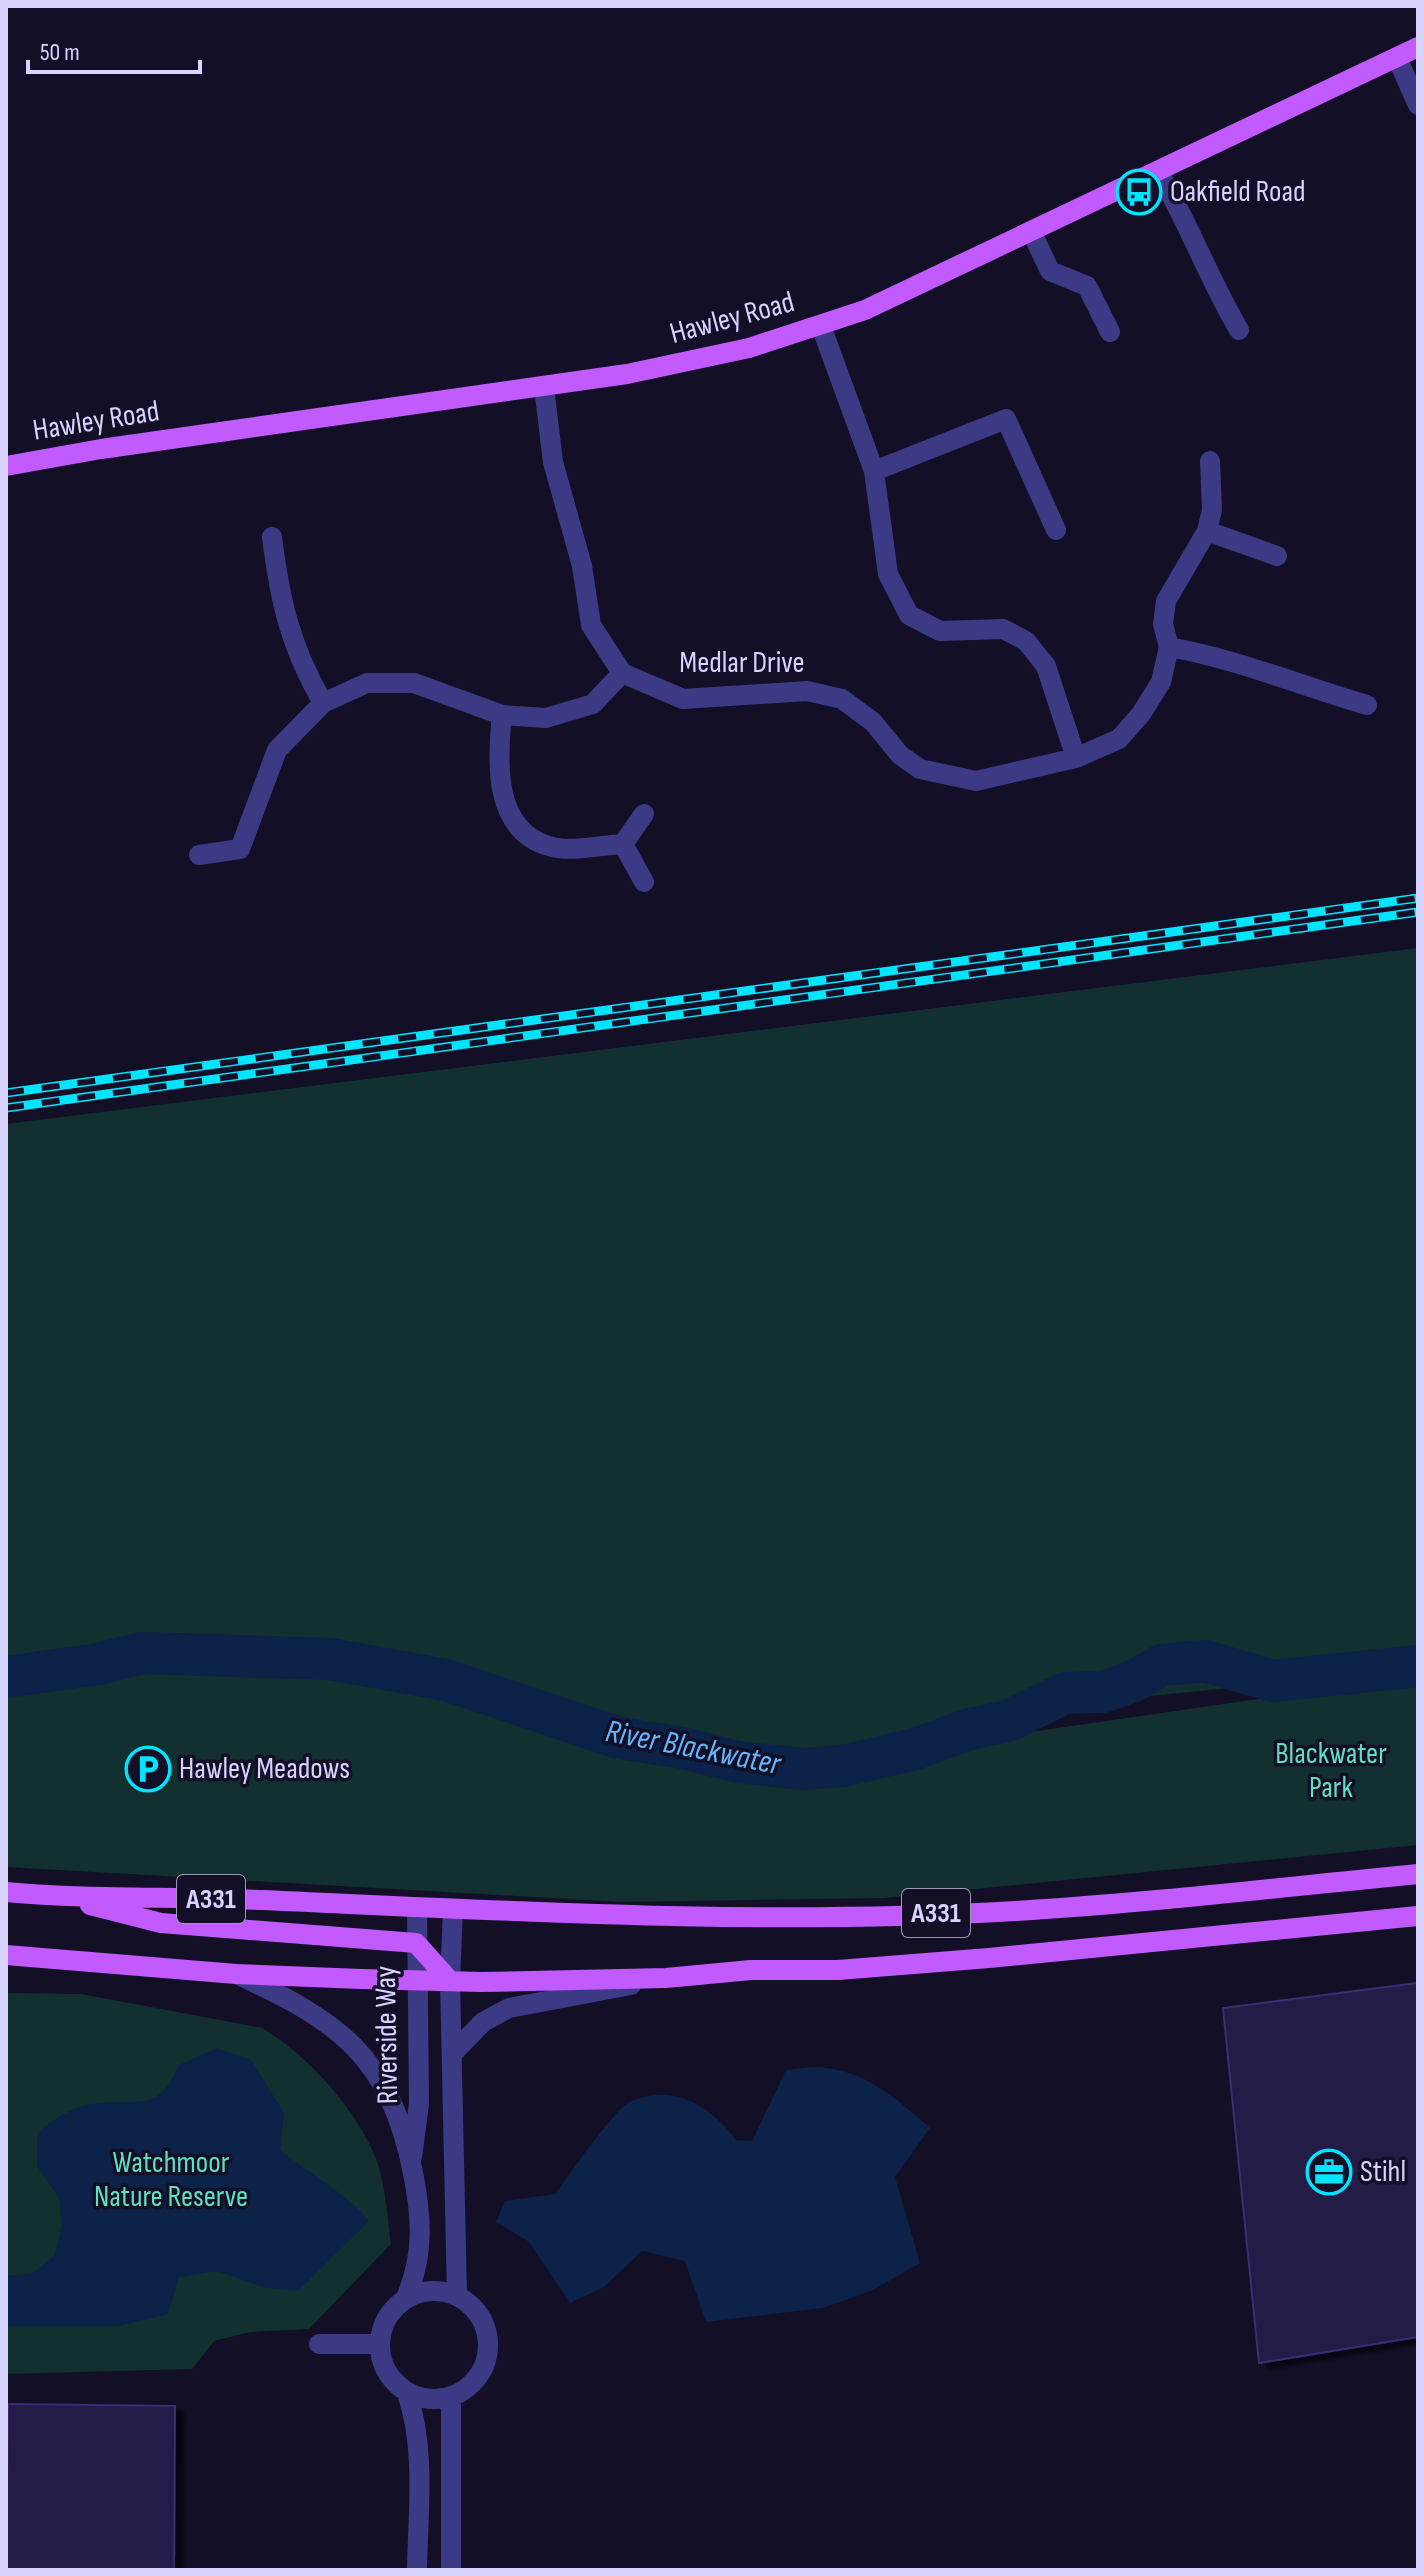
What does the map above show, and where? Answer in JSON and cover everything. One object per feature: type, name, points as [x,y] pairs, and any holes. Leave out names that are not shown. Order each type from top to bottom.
[{"type":"main road","name":"Hawley Road","points":[[6,466],[101,449],[544,387],[680,364],[821,326],[865,310],[1032,233],[1418,47]]},
{"type":"main road","name":"A331","points":[[6,1892],[57,1897],[258,1899],[623,1916],[836,1916],[1013,1911],[1418,1874]]},
{"type":"main road","name":"A331","points":[[57,1897],[161,1923],[416,1943]]},
{"type":"main road","name":"A331","points":[[6,1955],[236,1974],[450,1981],[666,1978],[751,1970],[838,1970],[1077,1951],[1418,1916]]},
{"type":"main road","points":[[416,1943],[450,1981]]},
{"type":"street","points":[[1397,58],[1418,105]]},
{"type":"street","points":[[1159,173],[1186,218],[1221,300],[1239,330]]},
{"type":"street","points":[[1032,233],[1050,271],[1087,286],[1110,332]]},
{"type":"street","points":[[821,326],[874,471],[888,574],[909,615],[940,631],[1003,629],[1026,641],[1046,666],[1076,758]]},
{"type":"street","points":[[199,855],[240,849],[277,750],[323,703],[367,683],[414,683],[502,715],[546,718],[593,704],[622,673],[591,625],[582,566],[553,462],[544,387]]},
{"type":"street","points":[[874,471],[1006,419],[1056,530]]},
{"type":"street","name":"Medlar Drive","points":[[622,673],[683,699],[807,691],[842,699],[873,722],[900,755],[920,769],[976,781],[1076,758],[1119,739],[1141,714],[1161,682],[1169,647],[1163,624],[1166,601],[1207,531],[1212,510],[1210,461]]},
{"type":"street","points":[[1207,531],[1277,556]]},
{"type":"street","points":[[272,537],[281,604],[299,661],[323,703]]},
{"type":"street","points":[[1169,647],[1214,655],[1367,705]]},
{"type":"street","points":[[502,715],[496,767],[508,811],[526,837],[552,848],[623,844]]},
{"type":"street","points":[[623,844],[644,814]]},
{"type":"street","points":[[623,844],[644,882]]},
{"type":"street","name":"Riverside Way","points":[[411,2161],[419,2104],[415,1979],[417,1908]]},
{"type":"street","points":[[453,1909],[450,1981],[457,2295]]},
{"type":"street","name":"Riverside Way","points":[[236,1974],[305,2007],[354,2045],[379,2075],[399,2119],[411,2161],[420,2213],[421,2248],[418,2270],[406,2298],[392,2310],[379,2344]]},
{"type":"street","points":[[453,2053],[483,2022],[509,2008],[666,1978]]},
{"type":"street","points":[[319,2344],[379,2344],[385,2371],[407,2393],[428,2400],[451,2397],[473,2383],[485,2364],[488,2338],[474,2308],[457,2295],[436,2290],[406,2298]]},
{"type":"street","points":[[407,2393],[419,2447],[417,2570]]},
{"type":"street","points":[[451,2397],[451,2570]]},
{"type":"green space","name":"Hawley Meadows","points":[[1418,948],[1418,1669],[1012,1710],[995,1737],[1418,1676],[1418,1845],[884,1898],[621,1902],[6,1867],[6,1124]]},
{"type":"green space","name":"Watchmoor Nature Reserve","points":[[6,1993],[81,1994],[262,2028],[310,2065],[338,2096],[362,2130],[379,2170],[391,2244],[309,2329],[250,2332],[214,2341],[192,2369],[6,2374]]},
{"type":"water","points":[[217,2048],[251,2060],[284,2113],[280,2150],[339,2192],[369,2221],[298,2291],[263,2287],[217,2271],[179,2277],[168,2314],[119,2326],[6,2326],[6,2276],[33,2273],[55,2255],[62,2225],[59,2198],[37,2166],[37,2133],[80,2107],[98,2103],[137,2102],[155,2097],[164,2091],[179,2065]]},
{"type":"water","points":[[812,2067],[847,2072],[862,2078],[890,2095],[930,2128],[895,2177],[920,2263],[873,2290],[823,2308],[706,2322],[685,2261],[642,2251],[604,2287],[570,2303],[529,2242],[496,2222],[505,2201],[555,2194],[603,2130],[630,2102],[646,2096],[676,2096],[703,2108],[736,2140],[752,2141],[786,2070]]},
{"type":"building","name":"Stihl","points":[[1418,1983],[1418,2337],[1259,2363],[1223,2008]]},
{"type":"building","points":[[8,2404],[175,2406],[174,2570],[6,2570]]},
{"type":"waterway","name":"River Blackwater","points":[[6,1677],[98,1664],[143,1653],[330,1659],[446,1680],[619,1738],[683,1748],[738,1762],[803,1769],[843,1766],[915,1749],[970,1729],[1008,1721],[1065,1693],[1103,1692],[1132,1682],[1162,1665],[1205,1661],[1273,1681],[1418,1666]]},
{"type":"railway","points":[[6,1093],[1418,898]]},
{"type":"railway","points":[[6,1108],[1418,912]]},
{"type":"place","name":"Oakfield Road","points":[[1139,192]]},
{"type":"place","name":"Hawley Meadows","points":[[148,1769]]},
{"type":"place","name":"Stihl","points":[[1329,2172]]},
{"type":"park label","name":"Blackwater Park","points":[[1331,1771]]}]
